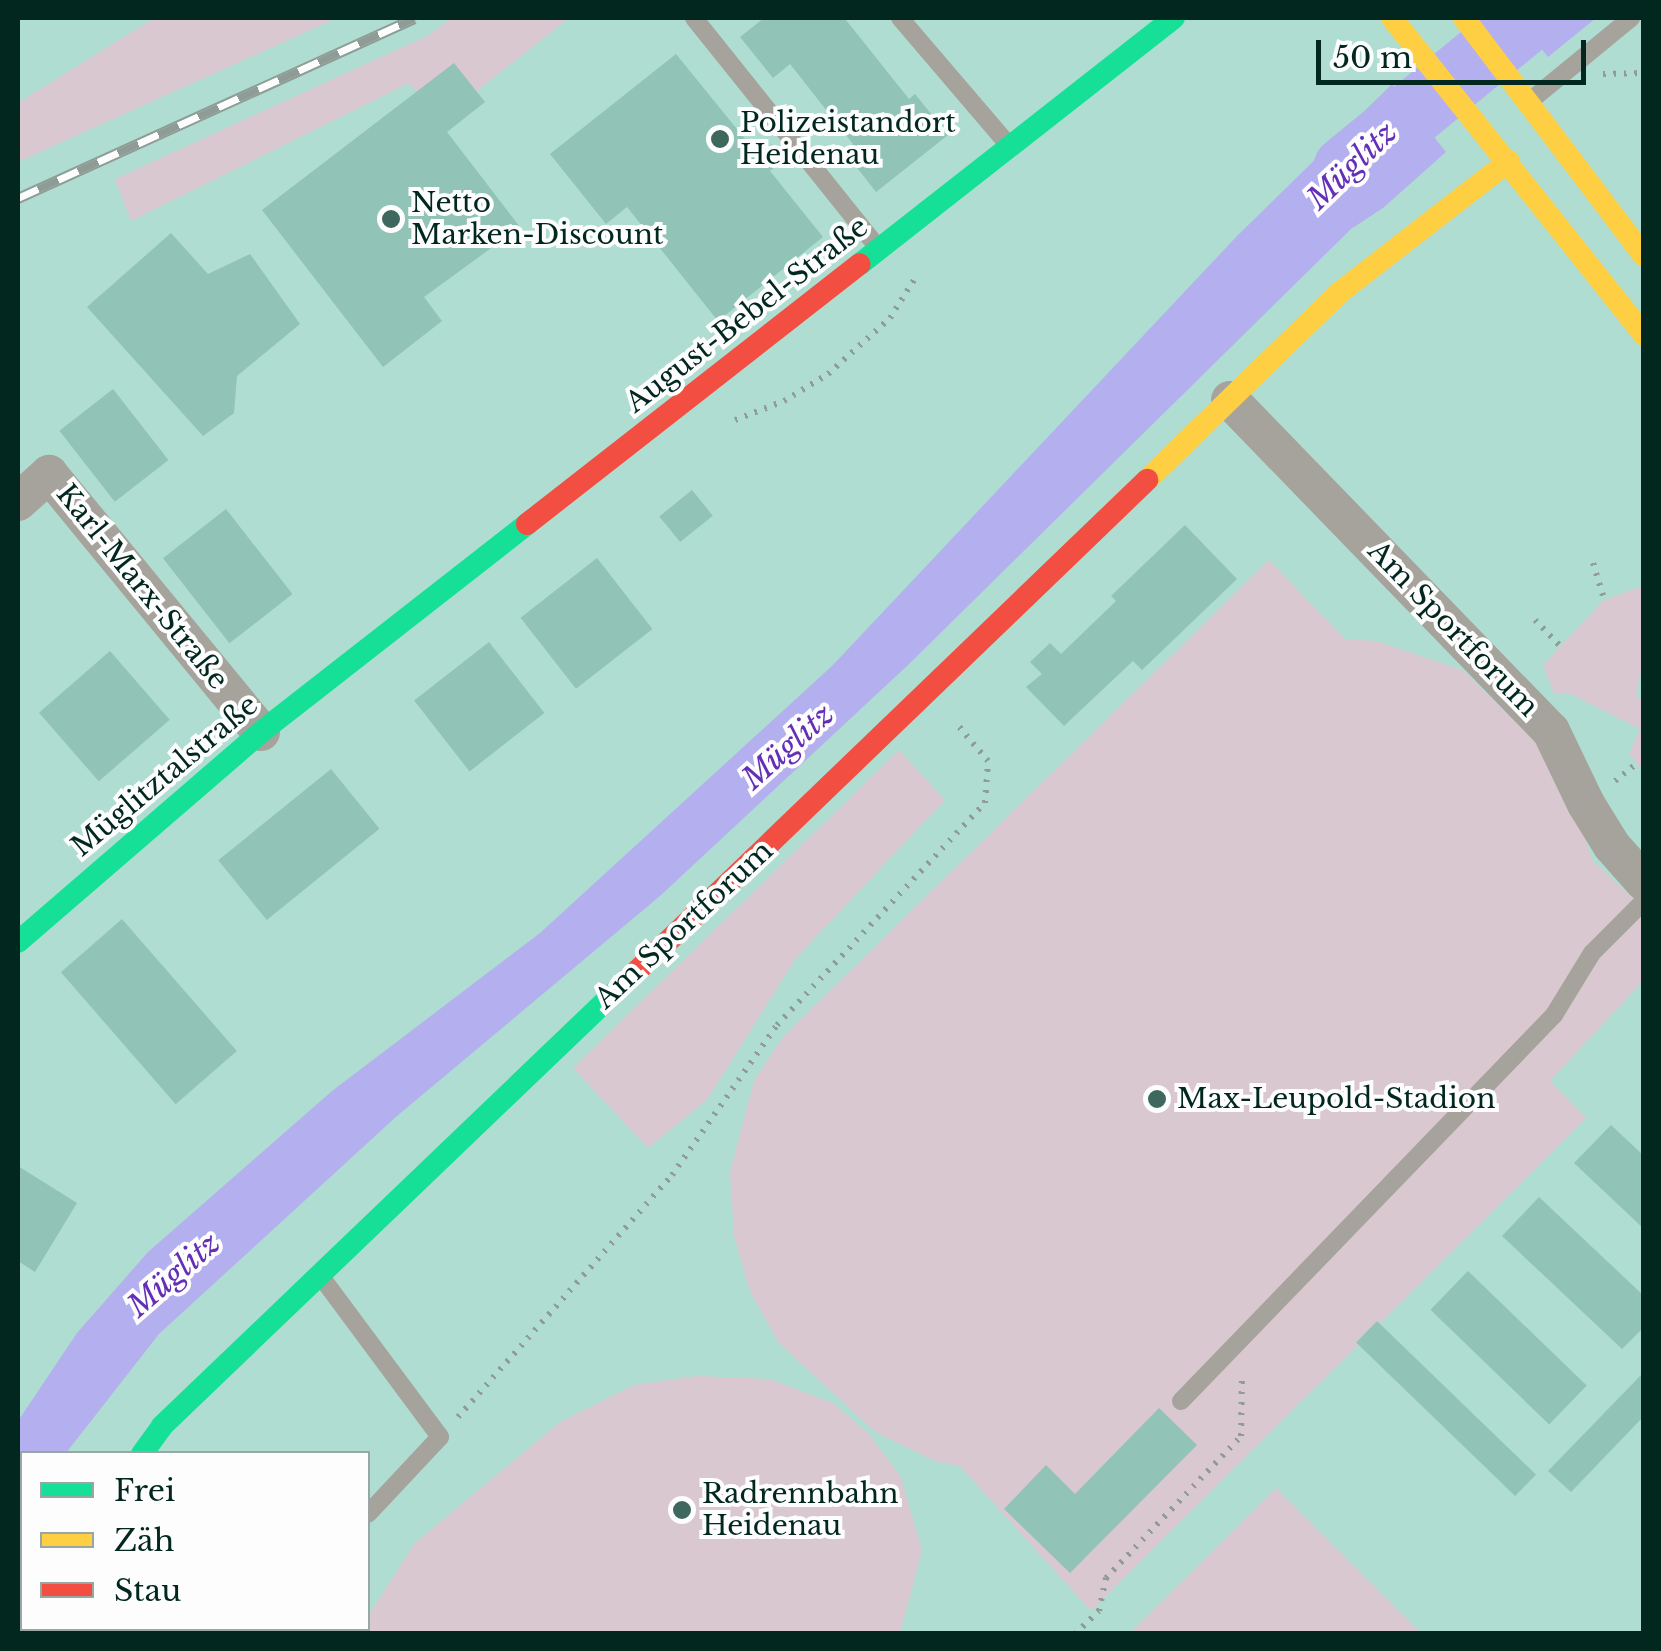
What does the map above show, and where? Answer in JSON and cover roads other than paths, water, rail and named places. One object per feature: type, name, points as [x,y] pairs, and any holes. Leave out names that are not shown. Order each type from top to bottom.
[{"type":"main road","name":"August-Bebel-Straße","points":[[355,659],[1174,18]]},
{"type":"main road","points":[[1392,18],[1644,335]]},
{"type":"main road","points":[[1464,18],[1644,256]]},
{"type":"main road","name":"Am Sportforum","points":[[144,1451],[162,1426],[930,691],[1339,293],[1509,161]]},
{"type":"main road","name":"Müglitztalstraße","points":[[18,942],[261,732],[355,659]]},
{"type":"street","name":"Am Sportforum","points":[[1230,400],[1551,731],[1586,804],[1612,846],[1644,882]]},
{"type":"street","name":"Karl-Marx-Straße","points":[[18,502],[50,474],[261,732]]},
{"type":"lane","points":[[694,18],[879,250]]},
{"type":"lane","points":[[900,18],[1010,146]]},
{"type":"lane","points":[[1528,99],[1631,18]]},
{"type":"lane","points":[[1181,1401],[1554,1016],[1592,953],[1644,901]]},
{"type":"lane","points":[[319,1274],[440,1437],[370,1512]]},
{"type":"water","points":[[1517,18],[1596,18],[1548,57]]},
{"type":"water","points":[[1392,84],[1446,152],[1383,208],[1351,229],[908,665],[660,896],[397,1116],[159,1334],[68,1451],[20,1451],[18,1548],[18,1421],[77,1333],[148,1252],[332,1091],[540,933],[833,665],[1237,236]]},
{"type":"waterway","name":"Müglitz","points":[[1345,168],[1528,18]]},
{"type":"railway","points":[[18,198],[414,18]]},
{"type":"place","name":"Polizeistandort Heidenau","points":[[720,139]]},
{"type":"place","name":"Netto Marken-Discount","points":[[391,219]]},
{"type":"place","name":"Max-Leupold-Stadion","points":[[1157,1099]]},
{"type":"place","name":"Radrennbahn Heidenau","points":[[682,1510]]}]
